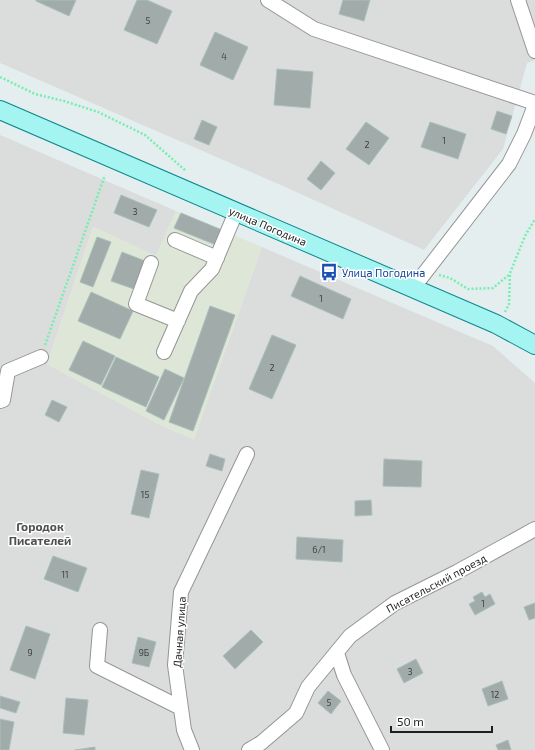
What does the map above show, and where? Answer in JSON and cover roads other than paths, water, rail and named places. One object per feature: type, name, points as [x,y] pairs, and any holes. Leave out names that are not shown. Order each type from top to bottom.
[{"type":"main road","name":"улица Погодина","points":[[0,110],[496,324],[535,345]]},
{"type":"street","points":[[268,0],[314,28],[535,104],[524,134],[509,164],[413,288]]},
{"type":"street","points":[[518,0],[535,51]]},
{"type":"street","points":[[164,352],[191,290],[212,269],[236,212]]},
{"type":"street","points":[[175,240],[217,258]]},
{"type":"street","points":[[152,263],[136,304],[178,321]]},
{"type":"street","points":[[0,401],[3,400],[8,371],[41,356]]},
{"type":"street","name":"Дачная улица","points":[[192,750],[184,730],[175,665],[181,592],[247,454]]},
{"type":"street","name":"Писательский проезд","points":[[249,750],[261,743],[296,713],[308,687],[350,636],[395,603],[458,572],[535,529]]},
{"type":"street","points":[[100,630],[97,666],[181,708]]},
{"type":"street","points":[[336,653],[344,675],[382,750]]},
{"type":"place","name":"Улица Погодина","points":[[329,272]]},
{"type":"district","name":"Городок Писателей","points":[[40,533]]}]
